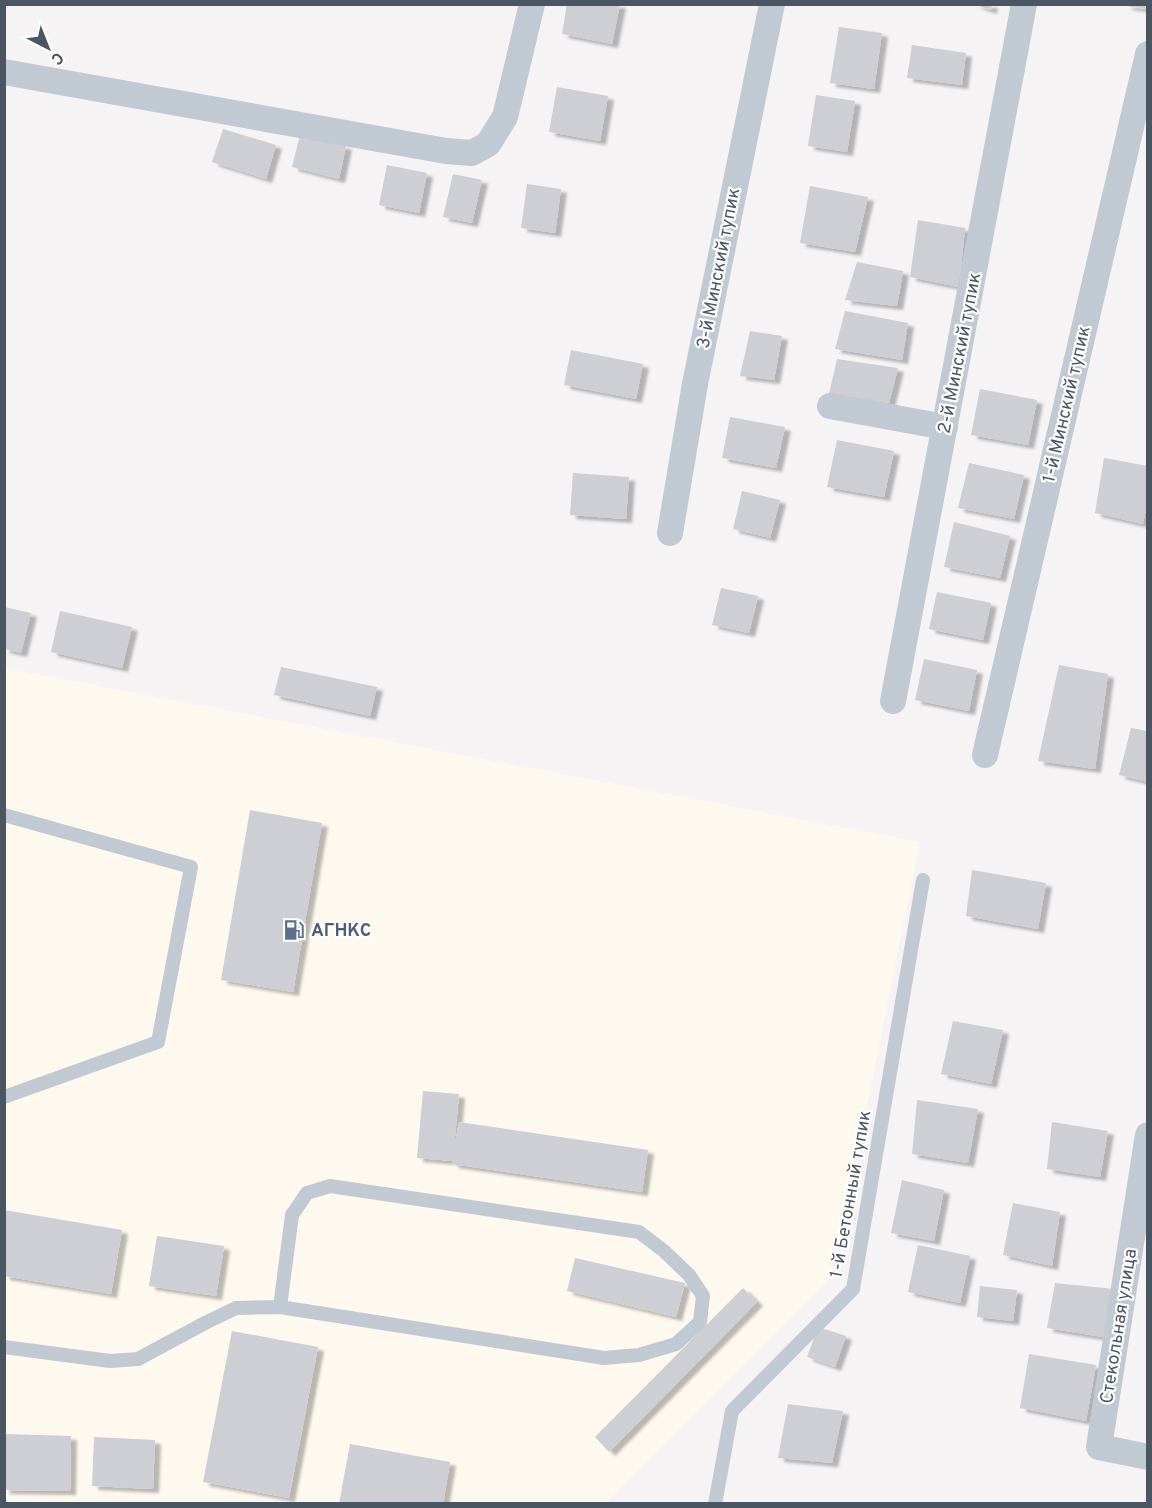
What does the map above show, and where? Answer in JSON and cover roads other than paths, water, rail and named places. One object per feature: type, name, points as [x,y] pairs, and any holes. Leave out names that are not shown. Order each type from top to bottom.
[{"type":"street","points":[[4,72],[446,151],[472,153],[488,144],[505,117],[532,4]]},
{"type":"street","name":"3-й Минский тупик","points":[[670,533],[695,384],[772,4]]},
{"type":"street","name":"2-й Минский тупик","points":[[893,702],[1024,4]]},
{"type":"street","name":"1-й Минский тупик","points":[[985,755],[1148,54]]},
{"type":"street","points":[[830,406],[945,427]]},
{"type":"street","name":"Стекольная улица","points":[[1148,1135],[1099,1447],[1148,1456]]},
{"type":"lane","points":[[4,816],[191,867],[158,1042],[4,1097]]},
{"type":"lane","name":"1-й Бетонный тупик","points":[[715,1503],[732,1411],[853,1289],[923,880]]},
{"type":"lane","points":[[4,1347],[110,1361],[138,1359],[236,1308],[280,1307],[604,1358],[639,1355],[676,1344],[700,1322],[703,1296],[689,1275],[664,1251],[639,1232],[330,1186],[307,1193],[292,1215],[280,1307]]},
{"type":"place","name":"АГНКС","points":[[294,930]]}]
